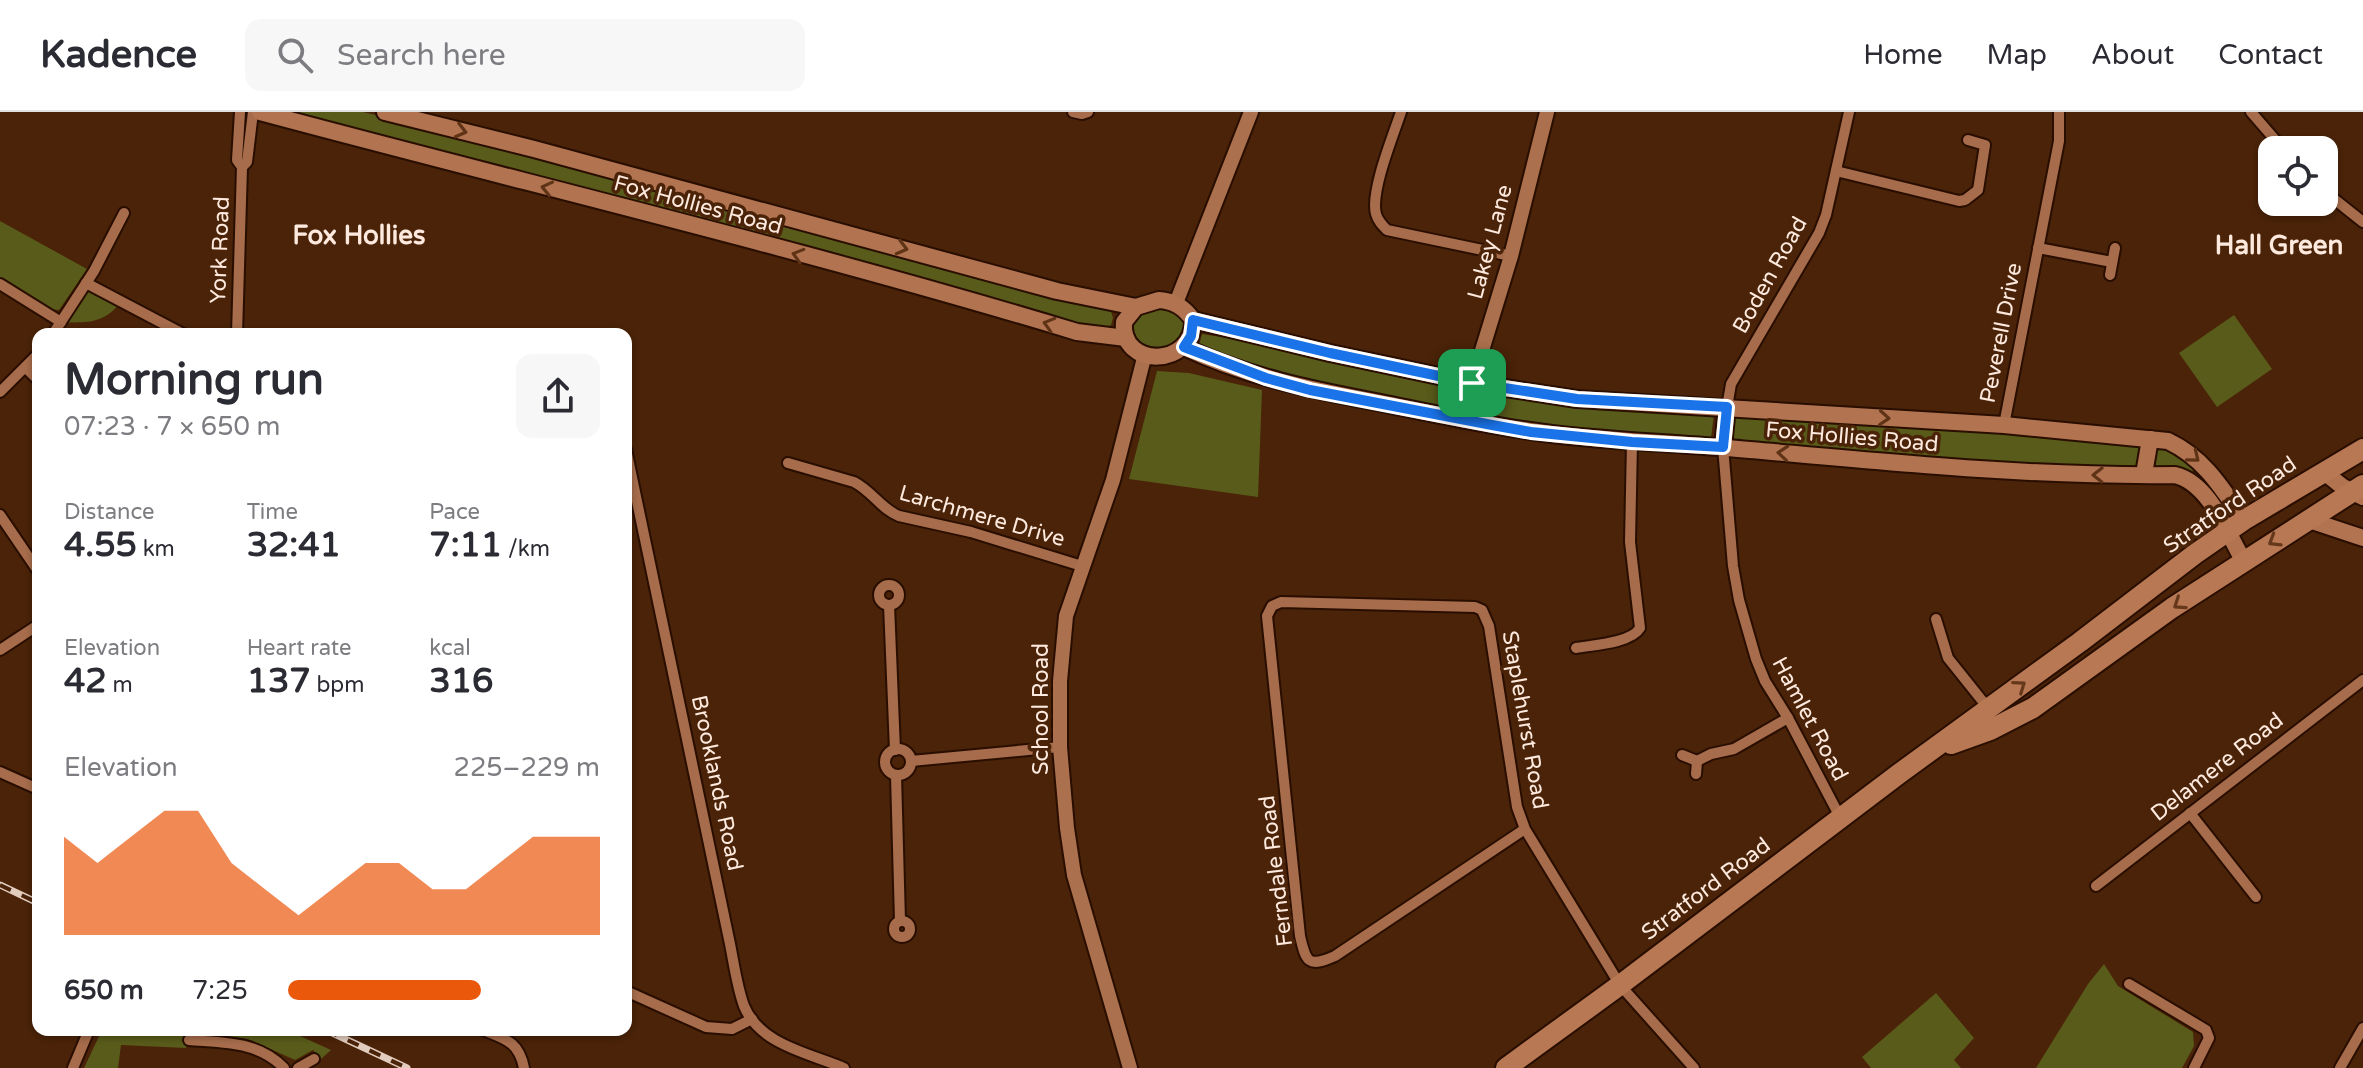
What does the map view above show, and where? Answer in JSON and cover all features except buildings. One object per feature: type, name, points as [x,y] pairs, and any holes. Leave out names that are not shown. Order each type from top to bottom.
[{"type":"highway","name":"Stratford Road","points":[[1506,1068],[1840,817],[1935,749],[1994,717],[2080,642],[2235,526],[2363,449]]},
{"type":"highway","name":"Stratford Road","points":[[1994,717],[2033,708],[2243,560],[2359,491]]},
{"type":"main road","name":"Fox Hollies Road","points":[[260,112],[533,185],[668,217],[1077,332],[1126,338]]},
{"type":"main road","name":"Fox Hollies Road","points":[[385,112],[564,157],[1057,291],[1136,307]]},
{"type":"main road","points":[[1176,303],[1251,112]]},
{"type":"main road","name":"Lakey Lane","points":[[1472,383],[1511,256],[1547,112]]},
{"type":"main road","points":[[1159,300],[1176,303],[1193,320],[1191,336],[1184,347],[1164,356],[1145,354],[1132,348],[1126,338],[1124,322],[1136,307],[1159,300]]},
{"type":"main road","name":"Fox Hollies Road","points":[[1193,320],[1472,383],[1577,399],[2004,425],[2168,441],[2183,448],[2204,465],[2235,526],[2243,560]]},
{"type":"main road","name":"Fox Hollies Road","points":[[1184,347],[1266,378],[1310,390],[1531,432],[1962,468],[2062,474],[2175,475],[2186,477],[2235,526]]},
{"type":"main road","name":"School Road","points":[[1130,1068],[1074,875],[1060,747],[1060,681],[1066,616],[1113,480],[1145,354]]},
{"type":"main road","points":[[1465,420],[1472,383]]},
{"type":"main road","points":[[1723,447],[1727,407]]},
{"type":"main road","points":[[2144,474],[2150,439]]},
{"type":"main road","points":[[2324,472],[2359,491]]},
{"type":"main road","points":[[2309,520],[2363,538]]},
{"type":"street","name":"York Road","points":[[237,328],[242,167],[237,160],[240,112]]},
{"type":"street","name":"York Road","points":[[242,167],[247,162],[253,112]]},
{"type":"street","points":[[1073,112],[1088,112]]},
{"type":"street","points":[[1401,112],[1374,204],[1377,218],[1387,230],[1511,256]]},
{"type":"street","name":"Boden Road","points":[[1727,407],[1731,384],[1819,233],[1826,215],[1849,112]]},
{"type":"street","name":"Peverell Drive","points":[[2004,425],[2059,141],[2059,112]]},
{"type":"street","points":[[2251,112],[2272,136]]},
{"type":"street","points":[[1836,171],[1965,200],[1978,190],[1985,145],[1968,140]]},
{"type":"street","points":[[2338,202],[2363,222]]},
{"type":"street","points":[[57,328],[86,283],[124,213]]},
{"type":"street","name":"Peverell Drive","points":[[2038,248],[2112,262]]},
{"type":"street","points":[[2110,275],[2115,248]]},
{"type":"street","points":[[86,283],[172,328]]},
{"type":"street","points":[[0,284],[61,322]]},
{"type":"street","points":[[0,392],[32,361]]},
{"type":"street","points":[[26,368],[32,374]]},
{"type":"street","points":[[1576,648],[1629,638],[1637,634],[1640,628],[1630,542],[1632,442]]},
{"type":"street","name":"Hamlet Road","points":[[1723,447],[1733,566],[1756,659],[1840,817]]},
{"type":"street","name":"Larchmere Drive","points":[[788,463],[863,486],[889,512],[899,516],[971,532],[1082,566]]},
{"type":"street","name":"Brooklands Road","points":[[632,478],[738,984],[745,1009],[752,1019]]},
{"type":"street","points":[[0,515],[32,562]]},
{"type":"street","name":"Staplehurst Road","points":[[1267,616],[1272,606],[1281,602],[1475,607],[1482,610],[1489,626],[1517,807],[1525,829],[1620,985],[1694,1068]]},
{"type":"street","points":[[889,605],[895,750]]},
{"type":"street","name":"Ferndale Road","points":[[1267,616],[1300,936],[1309,961],[1320,963],[1335,956],[1525,829]]},
{"type":"street","points":[[1936,619],[1948,658],[1994,717]]},
{"type":"street","points":[[0,650],[32,629]]},
{"type":"street","name":"Delamere Road","points":[[2096,886],[2363,680]]},
{"type":"street","points":[[1682,755],[1697,761],[1734,749],[1788,718]]},
{"type":"street","points":[[911,761],[1060,747]]},
{"type":"street","points":[[895,750],[907,753],[911,761],[907,771],[896,775],[888,771],[885,763],[887,755],[895,750]]},
{"type":"street","points":[[1696,774],[1697,761]]},
{"type":"street","points":[[0,772],[32,786]]},
{"type":"street","points":[[896,775],[900,921]]},
{"type":"street","points":[[2190,813],[2256,897]]},
{"type":"street","points":[[2129,984],[2199,1024],[2214,1037],[2194,1068]]},
{"type":"street","points":[[632,994],[706,1027],[732,1029],[752,1019],[772,1039],[841,1067]]},
{"type":"street","points":[[2340,1068],[2363,1028]]},
{"type":"street","points":[[73,1068],[86,1036]]},
{"type":"street","points":[[498,1036],[510,1041],[522,1053],[524,1068]]},
{"type":"street","points":[[189,1040],[255,1047],[284,1068]]},
{"type":"street","points":[[298,1068],[314,1059]]},
{"type":"shaded area","points":[[286,112],[363,112],[450,133],[1111,311],[1113,318],[1107,327],[1058,319]]},
{"type":"shaded area","points":[[0,221],[87,269],[59,310],[48,309],[0,280]]},
{"type":"shaded area","points":[[86,283],[121,301],[102,318],[87,322],[61,322]]},
{"type":"shaded area","points":[[1151,307],[1163,307],[1183,315],[1187,333],[1168,348],[1141,345],[1133,338],[1131,324],[1137,315]]},
{"type":"shaded area","points":[[2234,315],[2272,369],[2217,407],[2179,353]]},
{"type":"shaded area","points":[[1202,334],[1453,386],[1448,408],[1386,398],[1273,371],[1199,346]]},
{"type":"shaded area","points":[[1157,371],[1189,373],[1262,390],[1258,497],[1129,479]]},
{"type":"shaded area","points":[[1478,390],[1714,414],[1711,438],[1531,426],[1474,414]]},
{"type":"shaded area","points":[[1734,416],[2140,446],[2138,466],[2042,465],[1732,441]]},
{"type":"shaded area","points":[[2157,447],[2173,452],[2194,466],[2193,471],[2154,466]]},
{"type":"shaded area","points":[[2104,964],[2118,986],[2193,1032],[2194,1046],[2182,1068],[2036,1068],[2088,984]]},
{"type":"shaded area","points":[[1936,993],[1974,1038],[1954,1060],[1961,1068],[1871,1068],[1862,1057]]},
{"type":"shaded area","points":[[99,1036],[187,1036],[186,1048],[121,1045],[118,1068],[84,1068]]},
{"type":"shaded area","points":[[228,1036],[300,1036],[331,1050],[321,1059],[313,1050],[295,1060],[248,1039]]},
{"type":"railway","points":[[0,885],[32,900]]},
{"type":"railway","points":[[339,1036],[407,1068]]},
{"type":"district","name":"Fox Hollies","points":[[359,235]]},
{"type":"district","name":"Hall Green","points":[[2279,245]]},
{"type":"route","points":[[1193,320],[1472,383],[1577,399],[1727,407],[1723,447],[1632,442],[1492,425],[1310,390],[1216,361],[1184,347],[1191,336],[1193,320]]}]
